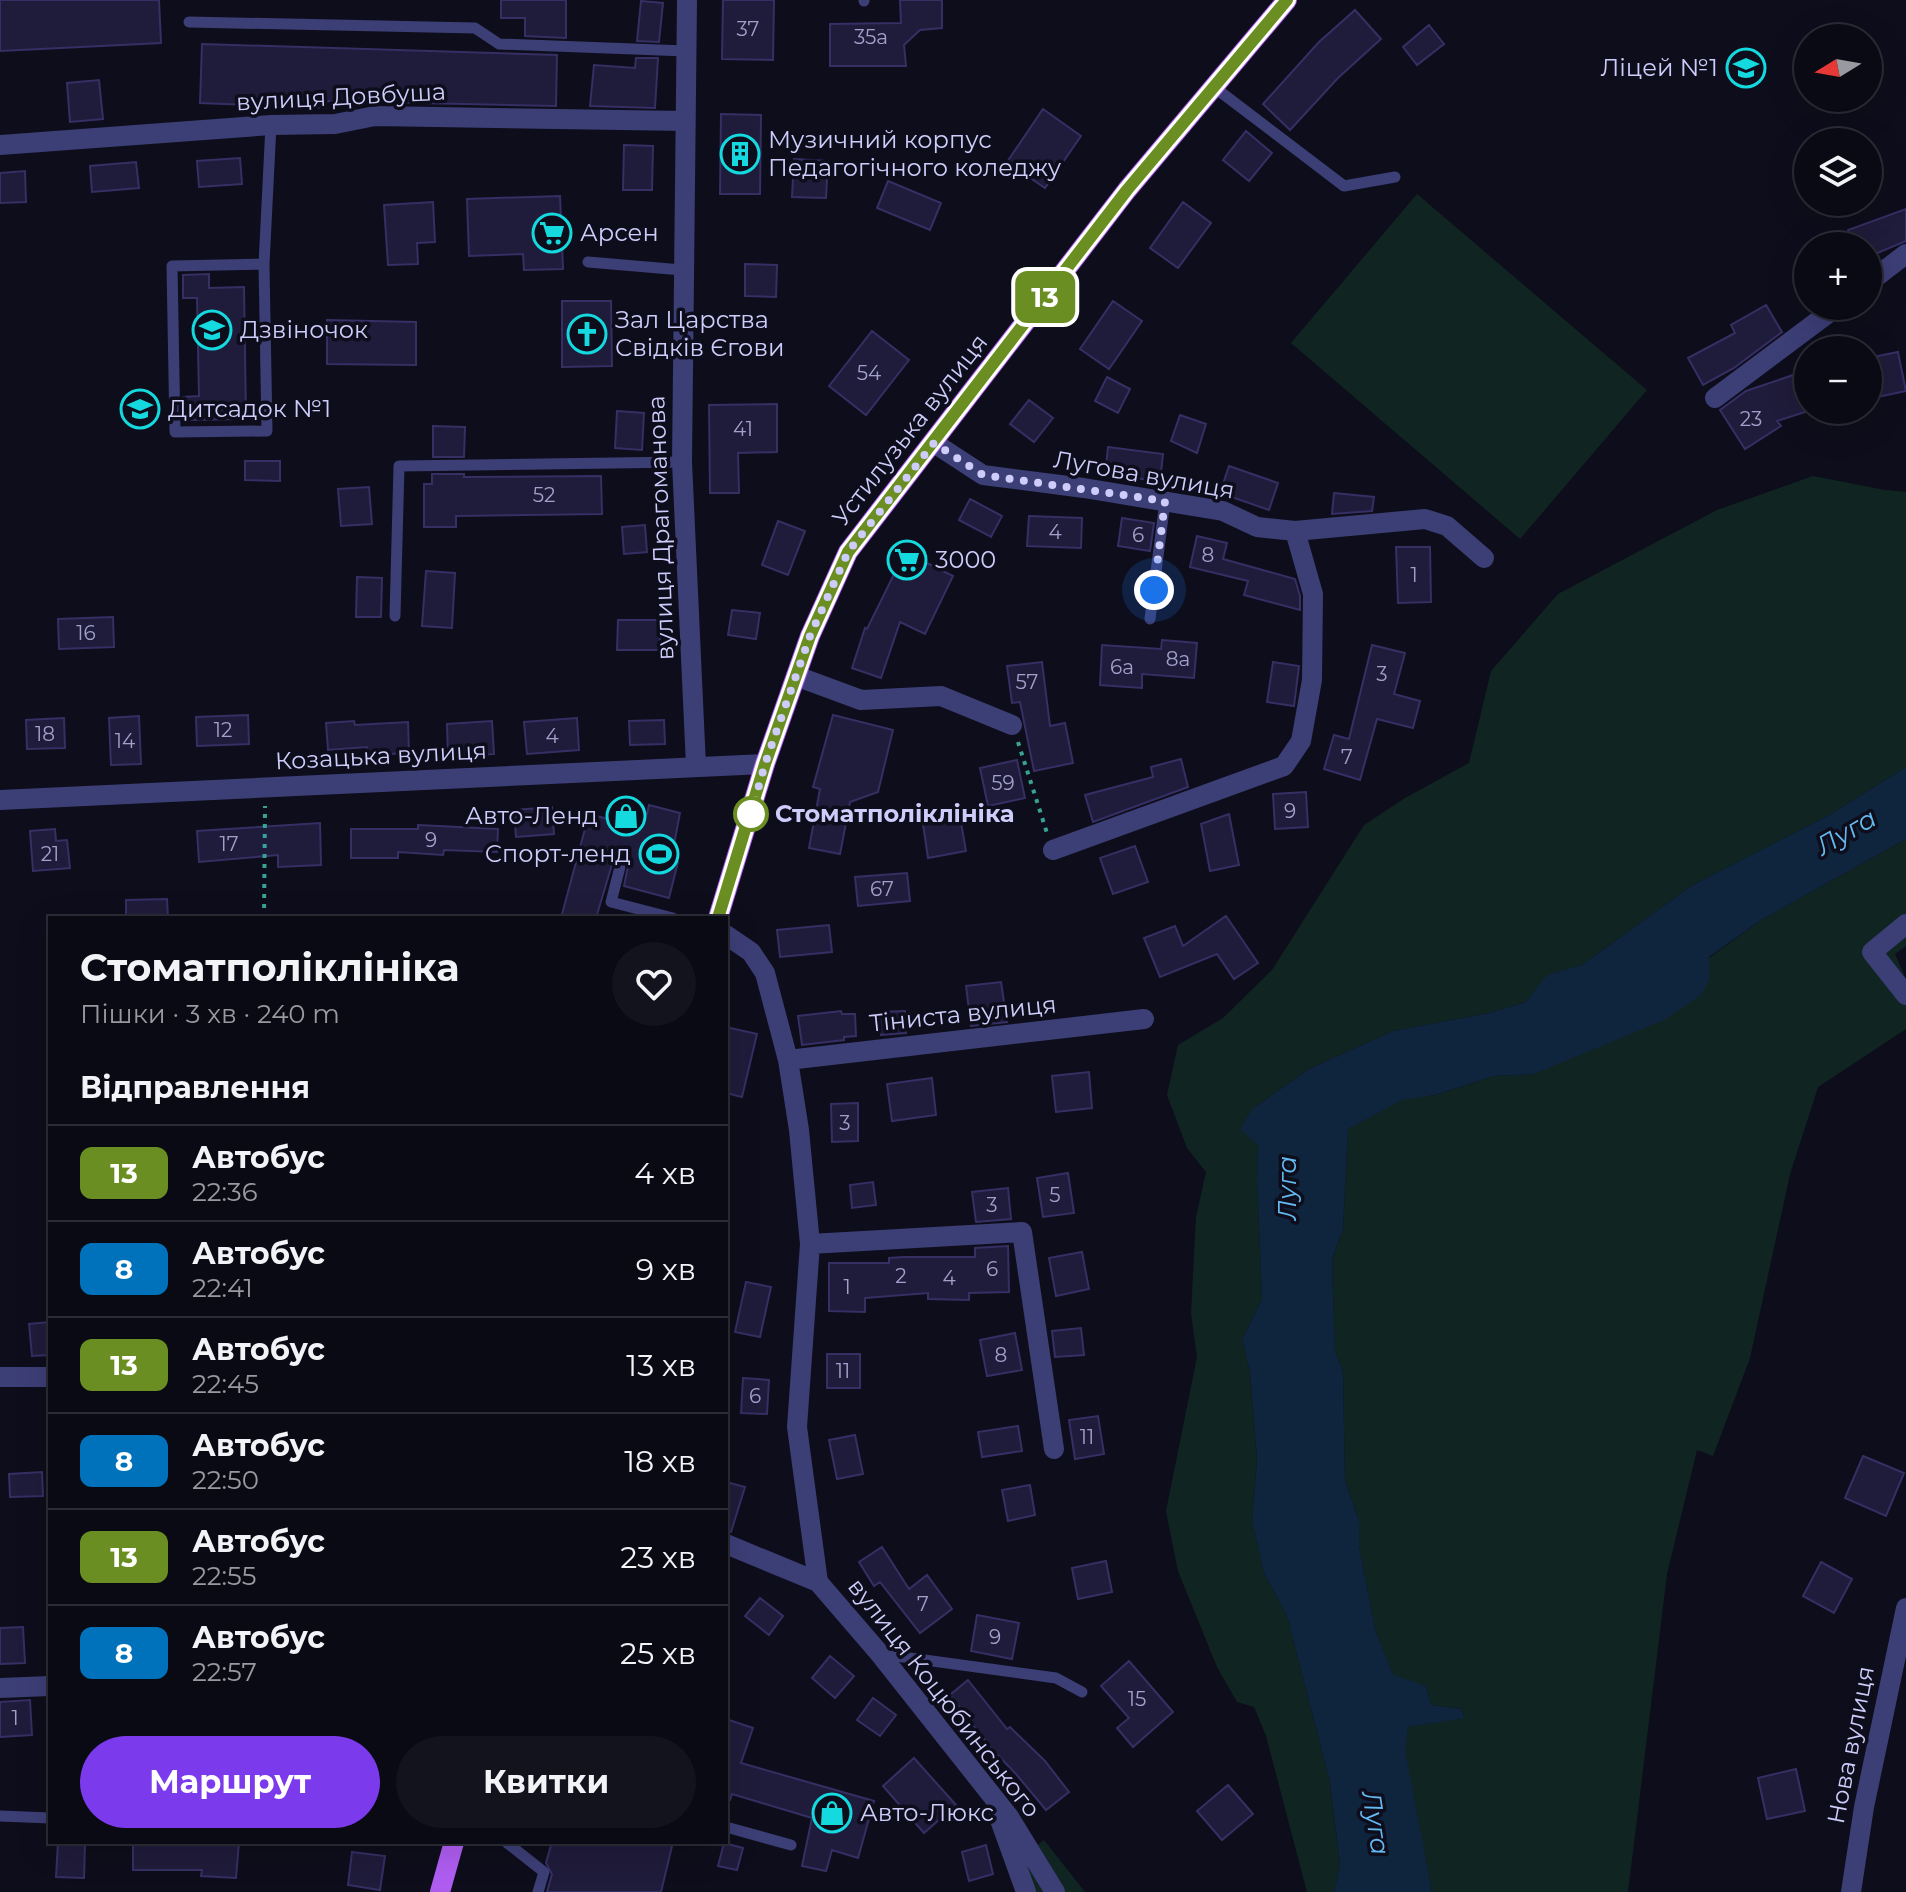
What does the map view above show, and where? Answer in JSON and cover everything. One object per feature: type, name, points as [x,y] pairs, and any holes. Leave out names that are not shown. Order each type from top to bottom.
[{"type":"main road","name":"Устилузька вулиця","points":[[719,916],[765,764],[810,636],[848,552],[1127,190],[1287,0]]},
{"type":"main road","points":[[440,1892],[453,1844]]},
{"type":"street","name":"вулиця Драгоманова","points":[[687,0],[682,462],[696,766]]},
{"type":"street","name":"вулиця Довбуша","points":[[0,145],[271,125],[335,124],[375,116],[685,121]]},
{"type":"street","points":[[1882,272],[1906,254]]},
{"type":"street","points":[[1715,398],[1819,320]]},
{"type":"street","name":"Лугова вулиця","points":[[934,443],[983,475],[1223,511],[1257,527],[1295,531],[1425,519],[1447,526],[1484,558]]},
{"type":"street","points":[[1053,850],[1284,766],[1301,741],[1312,680],[1313,594],[1295,531]]},
{"type":"street","points":[[796,676],[861,700],[941,696],[1012,725]]},
{"type":"street","name":"Козацька вулиця","points":[[0,800],[765,764]]},
{"type":"street","points":[[1906,924],[1872,952],[1906,995]]},
{"type":"street","points":[[728,936],[751,952],[765,973],[788,1060],[799,1130],[810,1244],[797,1427],[818,1582]]},
{"type":"street","name":"Тіниста вулиця","points":[[788,1060],[1144,1019]]},
{"type":"street","points":[[810,1244],[1022,1232],[1054,1449]]},
{"type":"street","points":[[0,1377],[48,1377]]},
{"type":"street","name":"вулиця Коцюбинського","points":[[728,1545],[818,1582],[880,1654],[1009,1817],[1055,1892]]},
{"type":"street","name":"Нова вулиця","points":[[1851,1892],[1864,1807],[1906,1608]]},
{"type":"street","points":[[0,1688],[48,1686]]},
{"type":"street","points":[[989,1791],[1026,1892]]},
{"type":"lane","points":[[189,22],[475,28],[499,44],[686,51]]},
{"type":"lane","points":[[1214,87],[1344,186],[1395,177]]},
{"type":"lane","points":[[264,264],[172,266],[175,432],[267,431],[264,264],[271,125]]},
{"type":"lane","points":[[588,262],[682,270]]},
{"type":"lane","points":[[395,616],[399,466],[682,462]]},
{"type":"lane","points":[[1150,619],[1165,501]]},
{"type":"lane","points":[[621,863],[611,902],[665,916]]},
{"type":"lane","points":[[880,1654],[1056,1678],[1082,1692]]},
{"type":"lane","points":[[0,1816],[48,1818]]},
{"type":"lane","points":[[728,1828],[791,1845]]},
{"type":"lane","points":[[509,1844],[544,1872],[538,1892]]},
{"type":"path","points":[[1012,725],[1053,850]]},
{"type":"path","points":[[264,916],[265,788]]},
{"type":"green space","points":[[1417,194],[1647,390],[1520,539],[1291,343]]},
{"type":"green space","points":[[1813,476],[1906,492],[1906,767],[1831,814],[1691,886],[1582,965],[1548,976],[1526,1002],[1489,1013],[1393,1031],[1309,1069],[1252,1109],[1258,1144],[1262,1299],[1242,1340],[1250,1371],[1257,1460],[1252,1521],[1264,1573],[1287,1616],[1330,1782],[1340,1865],[1334,1892],[1307,1892],[1266,1736],[1254,1707],[1237,1702],[1217,1667],[1178,1571],[1166,1511],[1197,1357],[1191,1313],[1196,1217],[1206,1172],[1187,1148],[1167,1095],[1178,1045],[1223,1018],[1272,970],[1364,825],[1405,798],[1469,763],[1491,671],[1558,594],[1717,510]]},
{"type":"green space","points":[[1906,839],[1906,946],[1895,954],[1906,979],[1906,1029],[1818,1087],[1790,1174],[1750,1358],[1713,1456],[1697,1450],[1667,1574],[1628,1892],[1432,1892],[1404,1750],[1408,1727],[1464,1717],[1462,1709],[1431,1705],[1426,1686],[1393,1676],[1375,1629],[1359,1546],[1359,1521],[1345,1481],[1343,1372],[1335,1351],[1332,1260],[1343,1228],[1348,1129],[1402,1099],[1435,1095],[1494,1076],[1534,1074],[1709,980],[1709,958],[1761,920]]},
{"type":"green space","points":[[1044,1840],[1085,1892],[1034,1892],[1019,1859]]},
{"type":"water","name":"Луга","points":[[1906,767],[1906,839],[1761,920],[1709,957],[1709,980],[1701,995],[1664,1020],[1534,1074],[1494,1076],[1435,1095],[1402,1100],[1348,1129],[1343,1228],[1332,1260],[1335,1351],[1343,1372],[1345,1481],[1359,1521],[1359,1546],[1375,1629],[1393,1675],[1426,1686],[1431,1705],[1462,1709],[1464,1718],[1408,1727],[1405,1750],[1432,1892],[1334,1892],[1340,1865],[1330,1782],[1287,1616],[1264,1573],[1252,1521],[1257,1460],[1250,1371],[1242,1340],[1262,1299],[1258,1145],[1240,1129],[1252,1109],[1309,1069],[1393,1031],[1489,1013],[1526,1002],[1547,975],[1582,965],[1691,886],[1831,814]]},
{"type":"building","points":[[0,0],[159,0],[161,43],[0,51]]},
{"type":"building","points":[[501,0],[566,0],[566,38],[525,36],[525,18],[501,18]]},
{"type":"building","points":[[723,0],[774,0],[773,60],[722,59]]},
{"type":"building","points":[[900,0],[942,0],[942,28],[920,30],[904,45],[906,66],[830,66],[830,24],[901,23]]},
{"type":"building","points":[[641,1],[663,3],[659,42],[637,41]]},
{"type":"building","points":[[1355,10],[1381,39],[1338,78],[1290,130],[1263,104],[1319,42]]},
{"type":"building","points":[[1429,25],[1444,44],[1417,65],[1403,47]]},
{"type":"building","points":[[202,44],[557,55],[556,106],[326,101],[326,108],[200,103]]},
{"type":"building","points":[[636,58],[658,58],[655,108],[590,106],[594,65],[635,68]]},
{"type":"building","points":[[99,80],[103,119],[70,122],[67,83]]},
{"type":"building","points":[[1043,109],[1081,136],[1045,188],[1007,162]]},
{"type":"building","name":"Музичний корпус Педагогічного коледжу","points":[[721,114],[761,115],[760,194],[720,194]]},
{"type":"building","points":[[1246,131],[1272,153],[1249,181],[1223,160]]},
{"type":"building","points":[[624,145],[653,146],[652,190],[623,190]]},
{"type":"building","points":[[240,158],[242,184],[199,187],[197,161]]},
{"type":"building","points":[[794,159],[828,161],[826,198],[792,197]]},
{"type":"building","points":[[136,162],[139,188],[92,192],[90,166]]},
{"type":"building","points":[[25,171],[26,202],[0,203],[0,173]]},
{"type":"building","points":[[888,181],[941,203],[930,230],[877,208]]},
{"type":"building","points":[[560,196],[563,269],[524,270],[523,254],[469,256],[467,199]]},
{"type":"building","points":[[433,202],[435,242],[417,243],[418,264],[388,265],[384,205]]},
{"type":"building","points":[[1183,202],[1211,223],[1178,268],[1150,248]]},
{"type":"building","points":[[1906,209],[1906,241],[1882,251],[1882,232],[1848,230]]},
{"type":"building","points":[[745,264],[777,265],[776,297],[745,296]]},
{"type":"building","points":[[209,274],[209,288],[244,287],[246,419],[184,420],[183,397],[199,396],[197,298],[183,298],[183,275]]},
{"type":"building","name":"Зал Царства Свідків Єгови","points":[[562,301],[611,301],[612,366],[562,367]]},
{"type":"building","points":[[1113,301],[1142,321],[1109,369],[1080,349]]},
{"type":"building","points":[[1766,305],[1782,332],[1734,368],[1703,385],[1688,358],[1735,333],[1731,325]]},
{"type":"building","points":[[327,320],[416,322],[416,365],[327,364]]},
{"type":"building","points":[[872,331],[909,360],[866,415],[829,386]]},
{"type":"building","points":[[1898,352],[1906,391],[1882,396],[1882,355]]},
{"type":"building","points":[[1794,375],[1794,416],[1777,421],[1781,426],[1745,449],[1720,410],[1746,391]]},
{"type":"building","points":[[1107,377],[1130,389],[1118,413],[1095,401]]},
{"type":"building","points":[[1029,400],[1053,418],[1034,442],[1010,424]]},
{"type":"building","points":[[777,404],[777,452],[738,453],[739,493],[710,493],[709,405]]},
{"type":"building","points":[[617,411],[644,413],[642,450],[615,448]]},
{"type":"building","points":[[1180,415],[1206,424],[1197,453],[1171,441]]},
{"type":"building","points":[[433,426],[465,427],[464,457],[433,457]]},
{"type":"building","points":[[1108,447],[1163,454],[1160,481],[1105,475]]},
{"type":"building","points":[[245,461],[280,461],[280,481],[245,480]]},
{"type":"building","points":[[1229,466],[1278,483],[1269,510],[1220,493]]},
{"type":"building","points":[[432,474],[464,474],[464,477],[601,476],[602,514],[456,516],[456,527],[424,527],[424,484],[432,484]]},
{"type":"building","points":[[369,487],[372,524],[341,526],[338,489]]},
{"type":"building","points":[[1334,493],[1374,497],[1372,511],[1332,514]]},
{"type":"building","points":[[970,499],[1002,516],[991,537],[959,520]]},
{"type":"building","points":[[1029,516],[1082,518],[1081,548],[1027,546]]},
{"type":"building","points":[[1122,518],[1154,523],[1150,551],[1118,546]]},
{"type":"building","points":[[778,521],[805,531],[788,575],[762,565]]},
{"type":"building","points":[[645,525],[647,552],[624,554],[622,527]]},
{"type":"building","points":[[1197,536],[1227,543],[1223,559],[1295,579],[1300,610],[1244,595],[1248,581],[1190,567]]},
{"type":"building","points":[[1396,547],[1430,547],[1431,602],[1398,603]]},
{"type":"building","points":[[905,552],[953,576],[925,634],[900,622],[881,678],[852,668],[865,628]]},
{"type":"building","points":[[426,571],[455,573],[452,628],[422,626]]},
{"type":"building","points":[[357,577],[382,578],[381,617],[356,617]]},
{"type":"building","points":[[732,610],[760,613],[756,639],[728,635]]},
{"type":"building","points":[[113,617],[114,647],[59,649],[58,619]]},
{"type":"building","points":[[618,620],[660,620],[660,650],[617,650]]},
{"type":"building","points":[[1162,640],[1197,643],[1194,678],[1142,674],[1142,688],[1100,685],[1102,645],[1161,649]]},
{"type":"building","points":[[1372,645],[1405,653],[1394,694],[1420,701],[1413,728],[1377,719],[1360,780],[1324,769],[1334,735],[1349,739]]},
{"type":"building","points":[[1042,662],[1050,726],[1065,723],[1073,763],[1034,771],[1020,702],[1012,703],[1007,666]]},
{"type":"building","points":[[1273,662],[1299,666],[1294,706],[1267,702]]},
{"type":"building","points":[[248,715],[249,744],[197,746],[196,717]]},
{"type":"building","points":[[833,715],[893,730],[878,792],[850,802],[840,854],[809,848],[820,789],[813,787]]},
{"type":"building","points":[[139,716],[141,764],[111,765],[109,718]]},
{"type":"building","points":[[64,718],[65,748],[27,749],[26,720]]},
{"type":"building","points":[[577,718],[579,750],[527,754],[524,722]]},
{"type":"building","points":[[664,720],[665,744],[630,745],[629,721]]},
{"type":"building","points":[[354,721],[355,725],[408,722],[409,753],[368,755],[367,747],[328,750],[326,723]]},
{"type":"building","points":[[492,721],[494,754],[448,756],[447,724]]},
{"type":"building","points":[[1181,759],[1188,787],[1093,822],[1085,795],[1153,777],[1151,767]]},
{"type":"building","points":[[1017,760],[1025,798],[988,806],[980,768]]},
{"type":"building","points":[[1306,792],[1308,827],[1275,829],[1273,794]]},
{"type":"building","points":[[649,805],[680,813],[671,860],[678,862],[669,898],[624,886],[629,861],[626,856],[619,855],[613,861],[597,916],[562,916],[589,814],[612,820],[615,806],[647,814]]},
{"type":"building","points":[[552,807],[554,834],[516,837],[514,810]]},
{"type":"building","points":[[959,811],[966,851],[928,858],[922,817]]},
{"type":"building","points":[[1229,814],[1239,865],[1210,871],[1201,824]]},
{"type":"building","points":[[320,823],[321,865],[278,867],[278,855],[199,862],[197,831]]},
{"type":"building","points":[[418,825],[498,829],[497,852],[444,850],[443,855],[398,852],[398,858],[351,858],[351,829],[418,829]]},
{"type":"building","points":[[55,829],[56,841],[67,840],[70,868],[33,871],[30,831]]},
{"type":"building","points":[[1135,846],[1148,882],[1113,894],[1100,858]]},
{"type":"building","points":[[907,873],[910,901],[858,906],[855,877]]},
{"type":"building","points":[[167,899],[168,916],[126,916],[126,900]]},
{"type":"building","points":[[1226,916],[1258,963],[1234,979],[1217,954],[1160,977],[1144,938],[1175,926],[1183,946]]},
{"type":"building","points":[[829,925],[832,952],[780,957],[777,930]]},
{"type":"building","points":[[1001,982],[1007,1022],[971,1026],[966,986]]},
{"type":"building","points":[[841,1011],[842,1014],[855,1014],[856,1036],[802,1045],[798,1016]]},
{"type":"building","points":[[905,1011],[906,1033],[881,1035],[878,1012]]},
{"type":"building","points":[[728,1027],[757,1034],[742,1097],[728,1094]]},
{"type":"building","points":[[1089,1072],[1092,1108],[1056,1112],[1052,1076]]},
{"type":"building","points":[[932,1078],[936,1115],[892,1121],[887,1084]]},
{"type":"building","points":[[858,1103],[858,1141],[832,1142],[831,1104]]},
{"type":"building","points":[[1068,1173],[1074,1213],[1043,1217],[1037,1178]]},
{"type":"building","points":[[873,1182],[876,1205],[852,1208],[850,1185]]},
{"type":"building","points":[[1008,1188],[1011,1219],[976,1222],[972,1192]]},
{"type":"building","points":[[1008,1246],[1009,1292],[969,1293],[969,1300],[928,1299],[928,1293],[865,1298],[865,1312],[829,1311],[829,1263],[889,1263],[889,1258],[904,1257],[975,1257],[975,1248]]},
{"type":"building","points":[[1082,1252],[1089,1289],[1056,1296],[1049,1258]]},
{"type":"building","points":[[746,1282],[771,1287],[760,1337],[735,1332]]},
{"type":"building","points":[[48,1322],[48,1355],[32,1356],[29,1324]]},
{"type":"building","points":[[1081,1328],[1084,1355],[1055,1357],[1052,1331]]},
{"type":"building","points":[[1015,1333],[1022,1370],[987,1376],[980,1340]]},
{"type":"building","points":[[827,1354],[860,1354],[860,1388],[827,1388]]},
{"type":"building","points":[[743,1378],[769,1380],[767,1414],[741,1413]]},
{"type":"building","points":[[1098,1416],[1104,1454],[1075,1459],[1069,1420]]},
{"type":"building","points":[[1018,1426],[1022,1451],[982,1457],[978,1432]]},
{"type":"building","points":[[855,1435],[863,1474],[837,1479],[829,1440]]},
{"type":"building","points":[[1863,1456],[1904,1473],[1886,1516],[1845,1498]]},
{"type":"building","points":[[42,1472],[43,1496],[10,1497],[9,1474]]},
{"type":"building","points":[[728,1483],[745,1487],[731,1532],[728,1531]]},
{"type":"building","points":[[1030,1485],[1035,1515],[1008,1521],[1002,1490]]},
{"type":"building","points":[[882,1547],[909,1589],[927,1575],[952,1609],[920,1633],[880,1582],[874,1586],[859,1562]]},
{"type":"building","points":[[1106,1561],[1112,1592],[1078,1599],[1072,1568]]},
{"type":"building","points":[[1821,1562],[1852,1579],[1834,1613],[1803,1596]]},
{"type":"building","points":[[760,1598],[783,1616],[769,1635],[745,1616]]},
{"type":"building","points":[[977,1615],[1019,1623],[1012,1659],[971,1651]]},
{"type":"building","points":[[23,1627],[25,1663],[0,1664],[0,1628]]},
{"type":"building","points":[[830,1656],[854,1676],[835,1698],[812,1678]]},
{"type":"building","points":[[1129,1661],[1173,1712],[1133,1747],[1117,1728],[1129,1718],[1101,1686]]},
{"type":"building","points":[[968,1680],[1007,1729],[1010,1727],[1045,1761],[1069,1792],[1046,1810],[990,1747],[950,1695]]},
{"type":"building","points":[[873,1698],[896,1715],[880,1736],[857,1720]]},
{"type":"building","points":[[30,1700],[32,1735],[0,1737],[0,1702]]},
{"type":"building","points":[[728,1720],[753,1728],[741,1763],[874,1801],[858,1858],[832,1850],[826,1871],[802,1866],[812,1818],[732,1794],[730,1800]]},
{"type":"building","points":[[914,1758],[956,1805],[924,1833],[883,1786]]},
{"type":"building","points":[[1796,1769],[1805,1811],[1767,1819],[1758,1778]]},
{"type":"building","points":[[1228,1785],[1253,1814],[1222,1840],[1197,1811]]},
{"type":"building","points":[[58,1844],[85,1844],[84,1878],[56,1877]]},
{"type":"building","points":[[133,1844],[239,1844],[236,1878],[201,1876],[202,1870],[133,1870]]},
{"type":"building","points":[[551,1844],[673,1844],[661,1892],[547,1892],[552,1874],[546,1863]]},
{"type":"building","points":[[724,1844],[743,1848],[737,1870],[718,1866]]},
{"type":"building","points":[[986,1845],[993,1874],[969,1881],[962,1852]]},
{"type":"building","points":[[352,1852],[385,1856],[380,1890],[348,1885]]},
{"type":"bus line","name":"13","points":[[719,916],[765,764],[810,636],[848,552],[1127,190],[1287,0]]},
{"type":"place","name":"Ліцей №1","points":[[1746,68]]},
{"type":"place","name":"Музичний корпус Педагогічного коледжу","points":[[740,154]]},
{"type":"place","name":"Арсен","points":[[552,233]]},
{"type":"place","name":"Дзвіночок","points":[[212,330]]},
{"type":"place","name":"Зал Царства Свідків Єгови","points":[[587,334]]},
{"type":"place","name":"Дитсадок №1","points":[[140,409]]},
{"type":"place","name":"3000","points":[[907,560]]},
{"type":"place","name":"Стоматполіклініка","points":[[751,814]]},
{"type":"place","name":"Авто-Ленд","points":[[626,816]]},
{"type":"place","name":"Спорт-ленд","points":[[659,854]]},
{"type":"place","name":"Авто-Люкс","points":[[832,1813]]},
{"type":"route","points":[[751,814],[765,764],[810,636],[848,552],[934,443],[983,475],[1165,501],[1154,590]]}]
